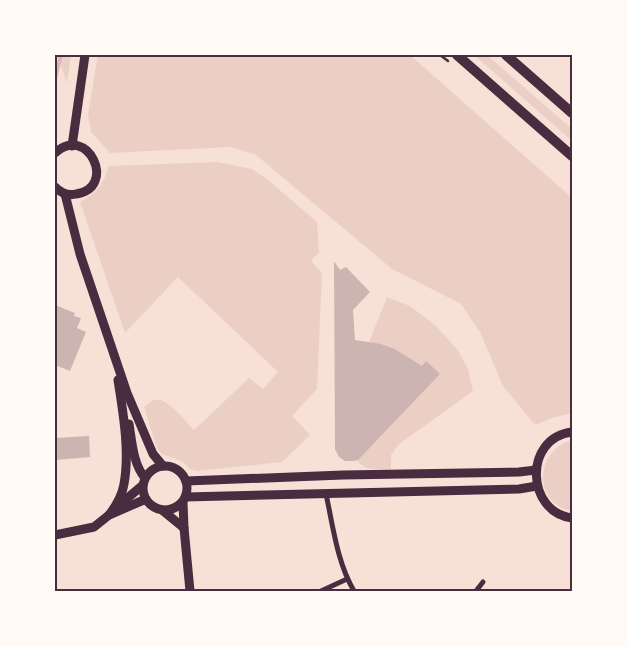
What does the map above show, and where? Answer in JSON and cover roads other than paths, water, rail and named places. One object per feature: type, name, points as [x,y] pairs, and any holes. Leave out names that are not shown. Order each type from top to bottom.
[{"type":"main road","points":[[457,55],[572,156]]},
{"type":"main road","points":[[506,55],[572,113]]},
{"type":"street","points":[[72,146],[85,55]]},
{"type":"street","points":[[55,153],[65,147],[81,147],[94,158],[97,172],[92,186],[79,194],[65,194],[55,187]]},
{"type":"street","points":[[65,194],[80,254],[127,393],[153,454],[163,466]]},
{"type":"street","points":[[109,516],[122,492],[126,465],[124,425],[116,359]]},
{"type":"street","points":[[127,393],[134,455],[144,482],[146,499],[150,504],[162,510],[184,528]]},
{"type":"street","points":[[572,432],[554,439],[546,445],[538,458],[536,470],[537,486],[544,500],[554,511],[572,518]]},
{"type":"street","points":[[55,536],[94,527],[109,516],[144,482],[150,472],[163,466],[170,467],[182,474],[187,486],[184,500],[184,528],[190,591]]},
{"type":"street","points":[[186,481],[536,470]]},
{"type":"street","points":[[162,510],[169,510],[184,500],[519,489],[537,486]]},
{"type":"street","points":[[326,494],[335,538],[347,579],[354,591]]},
{"type":"street","points":[[109,516],[146,499]]},
{"type":"street","points":[[321,591],[347,579]]},
{"type":"street","points":[[476,591],[484,582]]},
{"type":"waterway","points":[[55,79],[61,55]]}]
